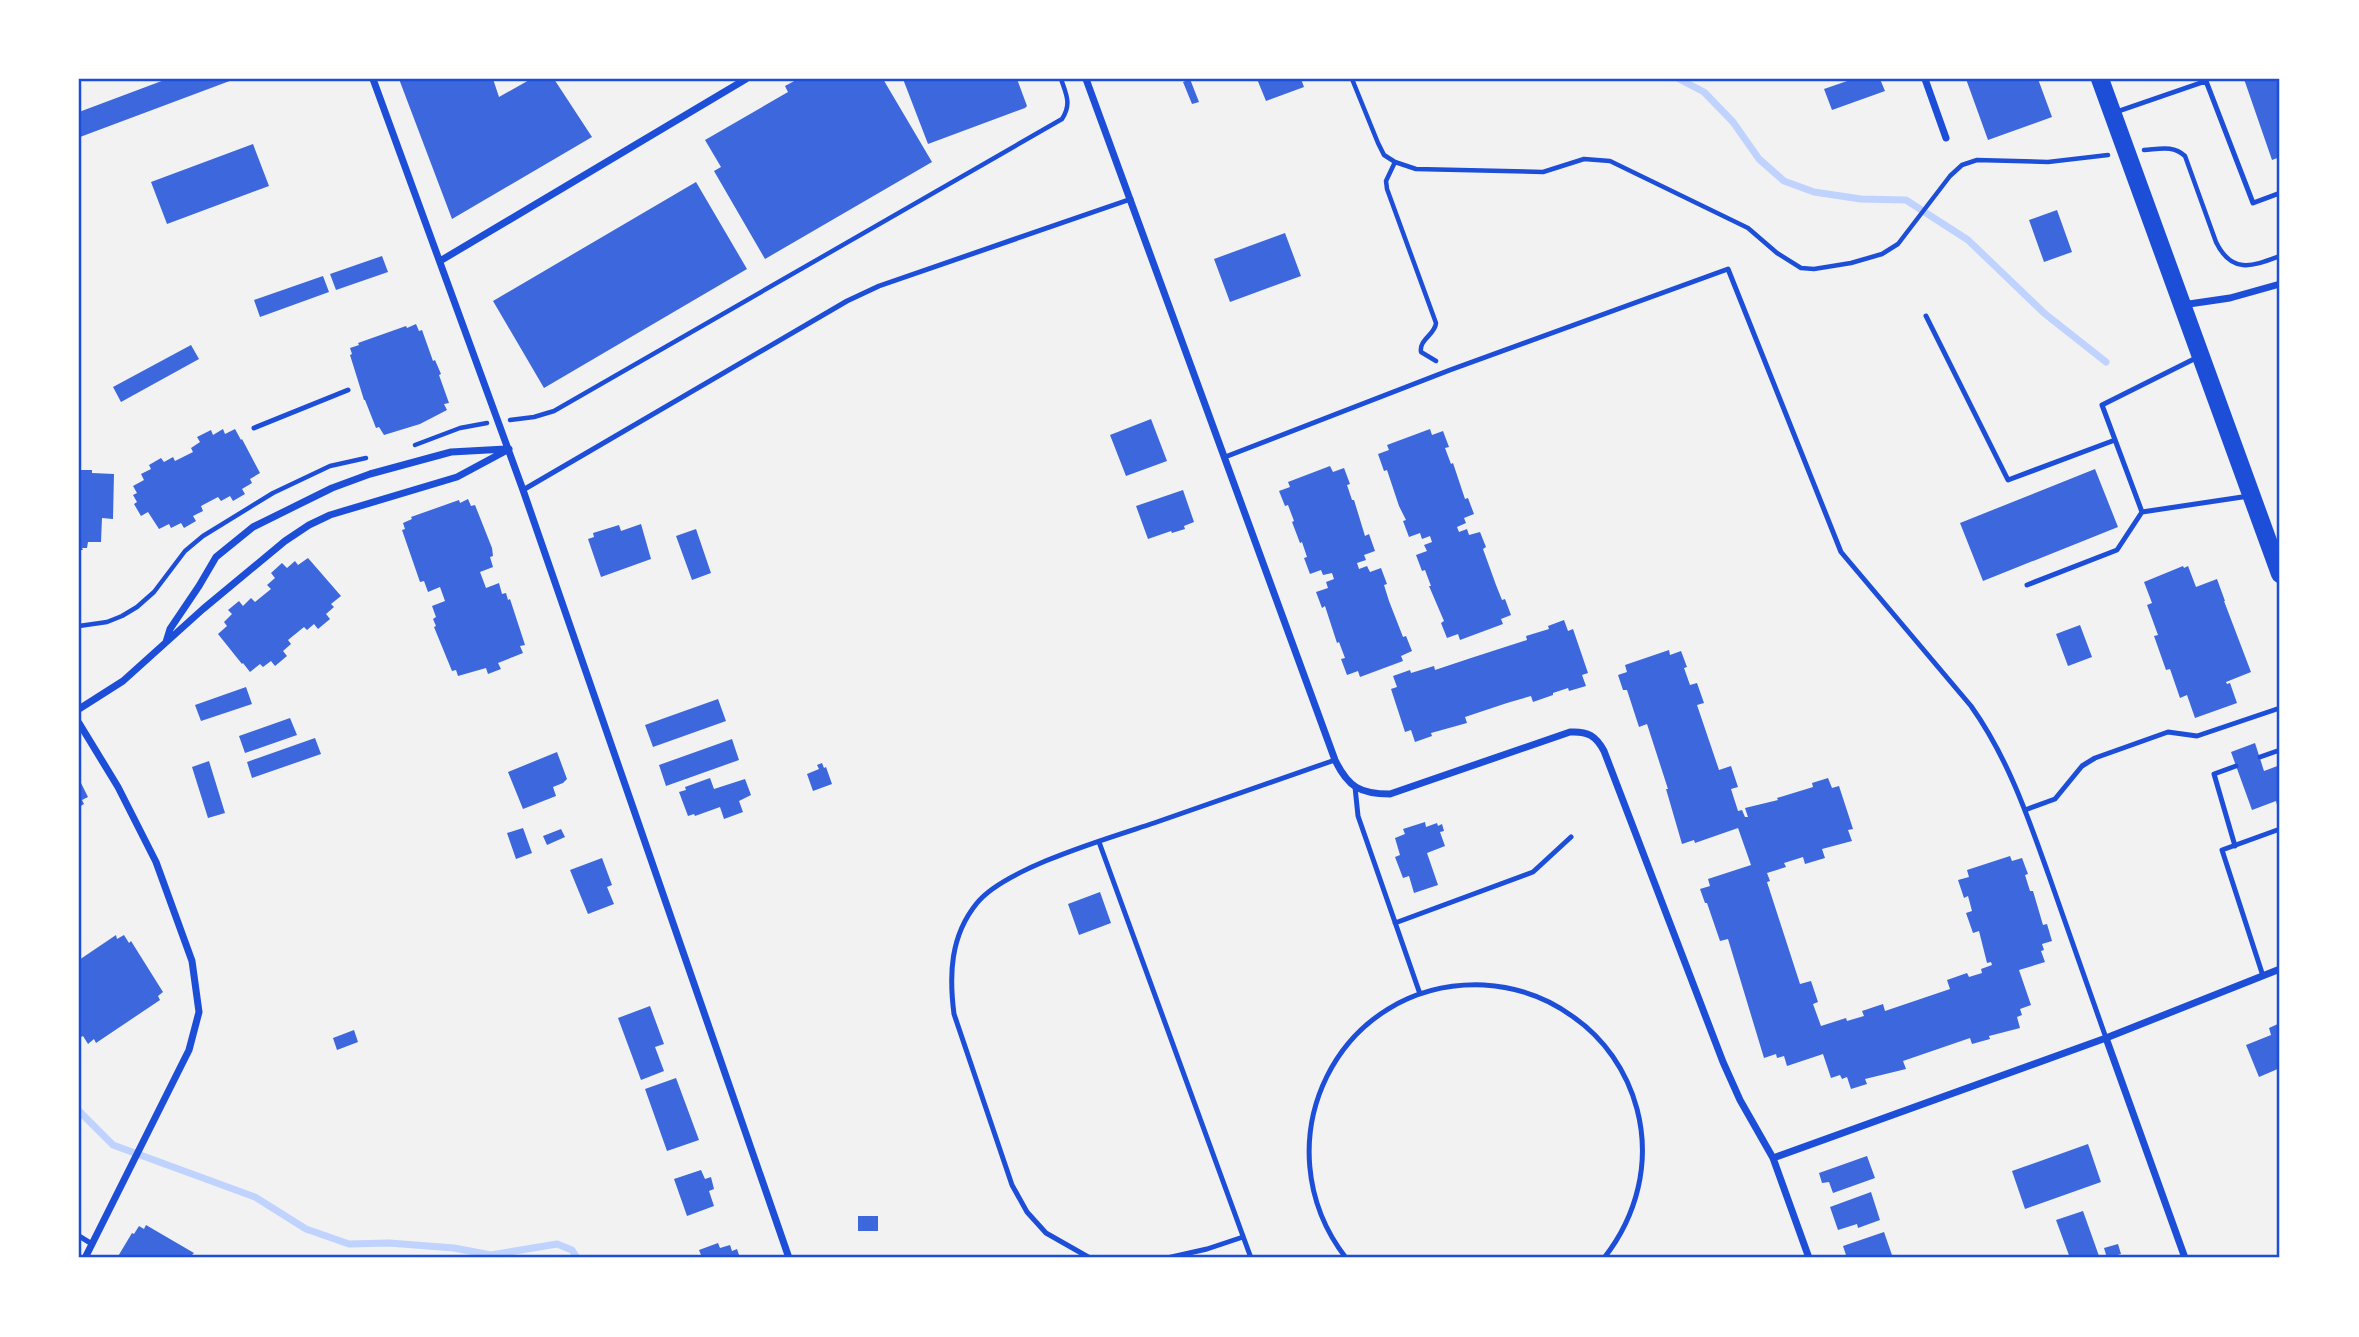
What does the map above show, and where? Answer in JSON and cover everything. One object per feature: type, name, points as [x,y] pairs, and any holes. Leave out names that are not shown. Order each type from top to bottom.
[{"type":"main road","points":[[2100,79],[2280,574]]},
{"type":"street","points":[[373,79],[509,449],[789,1258]]},
{"type":"street","points":[[440,261],[746,79]]},
{"type":"street","points":[[1086,79],[1343,776],[1355,787],[1371,794],[1390,794],[1570,732],[1581,731],[1592,735],[1604,751],[1723,1062],[1740,1100],[1773,1158],[1809,1258]]},
{"type":"street","points":[[1925,79],[1946,138]]},
{"type":"street","points":[[2182,305],[2230,298],[2280,284]]},
{"type":"street","points":[[79,709],[123,681],[275,550],[309,525],[330,514],[457,477],[509,449]]},
{"type":"street","points":[[166,643],[170,629],[200,586],[216,557],[253,527],[332,488],[370,474],[451,452],[509,449]]},
{"type":"street","points":[[79,723],[118,787],[156,862],[192,961],[199,1012],[189,1050],[85,1258]]},
{"type":"street","points":[[1773,1158],[2106,1038],[2280,969]]},
{"type":"street","points":[[2106,1038],[2185,1258]]},
{"type":"lane","points":[[2113,113],[2206,81],[2253,202],[2280,193]]},
{"type":"lane","points":[[523,490],[847,300],[879,286],[1131,199]]},
{"type":"lane","points":[[1226,457],[1450,370],[1728,269],[1840,552],[1971,706],[1990,732],[2004,759],[2025,810],[2106,1038]]},
{"type":"lane","points":[[1926,316],[2008,480],[2115,440]]},
{"type":"lane","points":[[2142,512],[2102,405],[2201,356]]},
{"type":"lane","points":[[254,428],[348,390]]},
{"type":"lane","points":[[2027,585],[2118,550],[2142,512],[2252,495]]},
{"type":"lane","points":[[2025,810],[2055,799],[2082,766],[2095,758],[2168,732],[2196,736],[2280,708]]},
{"type":"lane","points":[[2260,757],[2280,750]]},
{"type":"lane","points":[[1090,1258],[1046,1233],[1027,1212],[1012,1185],[954,1014],[950,985],[953,953],[962,926],[978,902],[1014,875],[1099,842],[1335,760]]},
{"type":"lane","points":[[2235,846],[2214,774],[2236,766]]},
{"type":"lane","points":[[1355,787],[1358,817],[1420,994]]},
{"type":"lane","points":[[2263,976],[2222,850],[2280,829]]},
{"type":"lane","points":[[1395,923],[1533,872],[1571,837]]},
{"type":"lane","points":[[1099,842],[1251,1258]]},
{"type":"lane","points":[[1346,1258],[1322,1219],[1312,1188],[1308,1147],[1314,1107],[1334,1062],[1355,1036],[1380,1015],[1420,994],[1473,985],[1522,991],[1552,1003],[1580,1021],[1614,1057],[1629,1086],[1642,1133],[1642,1166],[1630,1214],[1604,1258]]},
{"type":"lane","points":[[79,1237],[92,1244]]},
{"type":"lane","points":[[1167,1258],[1243,1237]]},
{"type":"path","points":[[449,433],[460,428],[534,417],[554,411],[1062,119],[1068,110],[1069,101],[1061,79]]},
{"type":"path","points":[[1352,79],[1384,155],[1395,162],[1416,169],[1543,172],[1584,159],[1609,161],[1748,228],[1777,253],[1801,268],[1814,269],[1882,254],[1898,244],[1950,176]]},
{"type":"path","points":[[1395,162],[1386,181],[1387,189],[1436,323],[1436,329],[1422,343],[1421,352],[1450,370]]},
{"type":"building","points":[[167,79],[235,79],[80,137],[79,112]]},
{"type":"building","points":[[399,79],[493,79],[499,97],[531,79],[554,79],[592,137],[452,219]]},
{"type":"building","points":[[798,79],[883,79],[932,162],[765,259],[714,171],[721,167],[705,140],[788,92],[785,86]]},
{"type":"building","points":[[903,79],[1017,79],[1027,106],[928,144]]},
{"type":"building","points":[[1190,79],[1199,102],[1192,104],[1183,82]]},
{"type":"building","points":[[1257,79],[1301,79],[1304,87],[1266,101]]},
{"type":"building","points":[[1853,79],[1880,79],[1885,91],[1832,110],[1824,89]]},
{"type":"building","points":[[1966,79],[2038,79],[2052,117],[1988,140]]},
{"type":"building","points":[[2244,79],[2280,79],[2280,157],[2272,160]]},
{"type":"building","points":[[253,144],[269,186],[167,224],[151,182]]},
{"type":"building","points":[[696,182],[747,269],[544,388],[493,301]]},
{"type":"building","points":[[2057,210],[2072,252],[2044,262],[2029,220]]},
{"type":"building","points":[[1285,233],[1301,276],[1230,302],[1214,259]]},
{"type":"building","points":[[382,256],[388,272],[336,290],[330,274]]},
{"type":"building","points":[[323,276],[329,292],[260,317],[254,300]]},
{"type":"building","points":[[416,324],[419,331],[422,330],[433,361],[435,360],[441,374],[439,375],[449,403],[444,404],[447,410],[420,424],[384,435],[379,427],[376,428],[364,400],[350,348]]},
{"type":"building","points":[[191,345],[199,359],[121,402],[113,387]]},
{"type":"building","points":[[1151,419],[1167,461],[1126,476],[1110,435]]},
{"type":"building","points":[[223,429],[225,434],[235,429],[260,473],[250,479],[252,483],[242,489],[245,494],[233,501],[230,496],[221,501],[218,497],[201,506],[203,511],[193,516],[196,521],[184,528],[181,523],[171,528],[169,524],[159,529],[148,512],[141,516],[134,504],[137,502],[133,495],[137,493],[133,486],[144,480],[141,474],[151,469],[149,465],[161,458],[164,462],[173,457],[175,461],[193,452],[191,448],[200,442],[197,437],[211,430],[213,435]]},
{"type":"building","points":[[1430,429],[1432,435],[1443,431],[1449,447],[1445,448],[1465,499],[1468,498],[1474,514],[1464,518],[1466,523],[1457,527],[1459,532],[1467,529],[1469,535],[1480,532],[1496,585],[1511,615],[1501,619],[1503,624],[1460,640],[1458,634],[1447,638],[1441,623],[1444,621],[1431,586],[1416,555],[1427,551],[1424,545],[1432,542],[1430,536],[1422,539],[1420,533],[1409,537],[1403,521],[1406,520],[1378,454],[1389,450],[1387,445]]},
{"type":"building","points":[[1330,466],[1333,472],[1344,468],[1350,484],[1347,485],[1365,536],[1369,534],[1375,551],[1364,555],[1366,560],[1357,563],[1359,569],[1367,566],[1370,572],[1381,568],[1389,601],[1403,637],[1406,636],[1412,651],[1401,656],[1403,661],[1360,677],[1358,671],[1347,675],[1341,659],[1345,658],[1325,606],[1322,608],[1316,592],[1328,588],[1326,582],[1334,579],[1332,573],[1323,575],[1321,570],[1310,574],[1302,542],[1300,543],[1292,522],[1294,521],[1288,505],[1285,506],[1279,491],[1290,487],[1288,482]]},
{"type":"building","points":[[2095,469],[2118,527],[1983,581],[1960,523]]},
{"type":"building","points":[[79,470],[114,474],[113,519],[102,518],[101,542],[88,542],[87,548],[82,548],[83,550],[79,550]]},
{"type":"building","points":[[1183,490],[1194,522],[1184,526],[1185,529],[1148,539],[1136,506]]},
{"type":"building","points":[[468,499],[471,506],[475,505],[492,548],[493,556],[490,557],[493,567],[480,572],[486,588],[499,583],[502,594],[506,593],[525,645],[520,646],[523,653],[498,663],[501,669],[488,674],[486,668],[458,676],[456,670],[452,671],[434,627],[436,626],[433,619],[436,617],[432,606],[445,601],[440,587],[428,592],[424,581],[420,582],[402,530],[405,529],[403,523],[412,519],[411,517]]},
{"type":"building","points":[[641,524],[651,559],[601,577],[588,539],[594,537],[593,533],[619,525],[621,531]]},
{"type":"building","points":[[696,529],[711,573],[692,580],[676,536]]},
{"type":"building","points":[[308,558],[341,596],[331,604],[334,607],[326,614],[330,619],[318,629],[314,624],[307,630],[304,627],[288,640],[291,644],[283,651],[287,656],[275,666],[271,661],[263,667],[260,664],[250,672],[218,634],[227,626],[224,622],[232,614],[228,610],[239,601],[243,606],[251,598],[255,602],[271,589],[267,585],[275,578],[271,573],[282,563],[287,568],[295,561],[298,565]]},
{"type":"building","points":[[2188,566],[2196,587],[2217,579],[2251,672],[2226,682],[2230,683],[2237,703],[2195,718],[2187,695],[2180,698],[2170,669],[2166,670],[2154,636],[2158,635],[2147,605],[2152,603],[2144,582]]},
{"type":"building","points":[[1564,620],[1568,631],[1573,629],[1588,673],[1582,675],[1586,686],[1569,691],[1568,688],[1533,702],[1531,696],[1507,703],[1465,717],[1467,723],[1431,733],[1432,736],[1415,742],[1411,730],[1405,732],[1391,689],[1397,687],[1393,676],[1434,666],[1435,670],[1527,640],[1526,636],[1549,629],[1548,626]]},
{"type":"building","points":[[2080,625],[2092,657],[2068,666],[2056,634]]},
{"type":"building","points":[[1669,650],[1670,655],[1681,651],[1690,685],[1697,683],[1704,703],[1697,705],[1719,770],[1731,766],[1738,787],[1731,789],[1738,811],[1742,810],[1745,817],[1748,817],[1745,808],[1813,787],[1812,783],[1828,778],[1832,788],[1839,786],[1853,829],[1848,830],[1852,841],[1822,849],[1825,858],[1805,864],[1803,857],[1784,863],[1786,867],[1767,873],[1770,881],[1767,882],[1800,984],[1811,981],[1818,1002],[1813,1004],[1821,1026],[1846,1018],[1847,1021],[1864,1016],[1862,1011],[1883,1004],[1885,1011],[1950,989],[1947,980],[1967,973],[1969,977],[1982,973],[1981,969],[1992,965],[1991,962],[1987,963],[1979,931],[1973,933],[1966,913],[1972,911],[1968,896],[1964,898],[1958,880],[1969,877],[1967,870],[2010,856],[2012,861],[2022,858],[2030,891],[2033,891],[2043,925],[2047,924],[2052,941],[2042,944],[2044,950],[2041,951],[2045,962],[2019,970],[2031,1005],[2020,1009],[2022,1015],[2017,1017],[2020,1028],[1989,1036],[1990,1039],[1972,1044],[1970,1038],[1903,1061],[1906,1069],[1865,1079],[1867,1084],[1851,1089],[1847,1077],[1842,1079],[1840,1075],[1831,1078],[1823,1054],[1787,1066],[1784,1056],[1777,1058],[1776,1054],[1764,1058],[1728,939],[1720,941],[1700,889],[1710,886],[1708,879],[1751,865],[1738,828],[1695,843],[1694,840],[1682,844],[1647,724],[1639,727],[1627,690],[1623,690],[1618,675],[1627,672],[1625,665]]},
{"type":"building","points":[[246,687],[252,704],[201,721],[195,705]]},
{"type":"building","points":[[718,699],[726,721],[653,747],[645,725]]},
{"type":"building","points":[[290,718],[297,735],[245,753],[239,736]]},
{"type":"building","points":[[315,738],[321,754],[252,778],[247,762]]},
{"type":"building","points":[[732,739],[739,760],[666,786],[659,765]]},
{"type":"building","points":[[2255,743],[2264,771],[2280,765],[2280,803],[2277,805],[2276,801],[2252,810],[2231,752]]},
{"type":"building","points":[[557,752],[567,779],[553,787],[556,796],[523,809],[508,772]]},
{"type":"building","points":[[209,761],[225,813],[208,818],[192,767]]},
{"type":"building","points":[[822,763],[832,784],[813,791],[807,774],[819,769],[817,765]]},
{"type":"building","points":[[710,778],[714,789],[745,779],[751,795],[739,801],[743,812],[724,819],[720,807],[688,816],[679,792]]},
{"type":"building","points":[[79,779],[88,797],[82,800],[84,804],[79,807]]},
{"type":"building","points":[[1425,822],[1426,827],[1442,824],[1444,831],[1440,832],[1445,846],[1427,853],[1438,885],[1414,893],[1409,876],[1403,878],[1395,857],[1400,855],[1395,838],[1405,834],[1403,829]]},
{"type":"building","points":[[523,828],[532,853],[516,859],[507,833]]},
{"type":"building","points":[[561,829],[565,837],[547,845],[543,836]]},
{"type":"building","points":[[602,858],[612,885],[607,887],[614,904],[588,914],[570,870]]},
{"type":"building","points":[[1100,892],[1111,923],[1079,935],[1068,904]]},
{"type":"building","points":[[116,935],[117,939],[124,935],[129,943],[131,941],[163,992],[158,996],[160,1000],[96,1043],[94,1039],[88,1044],[79,1034],[79,960]]},
{"type":"building","points":[[650,1006],[664,1044],[655,1047],[664,1071],[641,1080],[618,1018]]},
{"type":"building","points":[[2280,1023],[2280,1068],[2259,1077],[2246,1045],[2271,1035],[2269,1028]]},
{"type":"building","points":[[354,1030],[358,1042],[337,1050],[333,1038]]},
{"type":"building","points":[[676,1078],[699,1140],[667,1151],[645,1089]]},
{"type":"building","points":[[2088,1144],[2101,1182],[2025,1209],[2012,1171]]},
{"type":"building","points":[[1867,1156],[1875,1178],[1833,1193],[1829,1182],[1822,1183],[1819,1173]]},
{"type":"building","points":[[701,1170],[705,1179],[711,1177],[714,1189],[709,1191],[714,1206],[687,1216],[674,1179]]},
{"type":"building","points":[[1871,1192],[1880,1220],[1858,1228],[1857,1224],[1838,1230],[1830,1207]]},
{"type":"building","points":[[2083,1211],[2099,1256],[2070,1258],[2056,1220]]},
{"type":"building","points":[[858,1216],[878,1216],[878,1231],[858,1231]]},
{"type":"building","points":[[146,1225],[194,1253],[192,1255],[197,1258],[117,1258],[132,1233],[134,1234],[139,1226],[144,1229]]},
{"type":"building","points":[[1884,1232],[1893,1258],[1847,1258],[1843,1246]]},
{"type":"building","points":[[718,1243],[720,1248],[730,1245],[732,1251],[737,1249],[740,1258],[693,1258],[701,1255],[699,1250]]},
{"type":"building","points":[[2118,1244],[2121,1254],[2107,1258],[2104,1248]]},
{"type":"waterway","points":[[1679,79],[1704,92],[1733,122],[1759,159],[1784,181],[1814,192],[1861,199],[1906,200],[1968,240],[2044,313],[2106,362]]},
{"type":"waterway","points":[[79,1111],[113,1145],[255,1197],[306,1229],[349,1244],[389,1243],[454,1248],[491,1255],[557,1244],[572,1250],[577,1258]]}]
